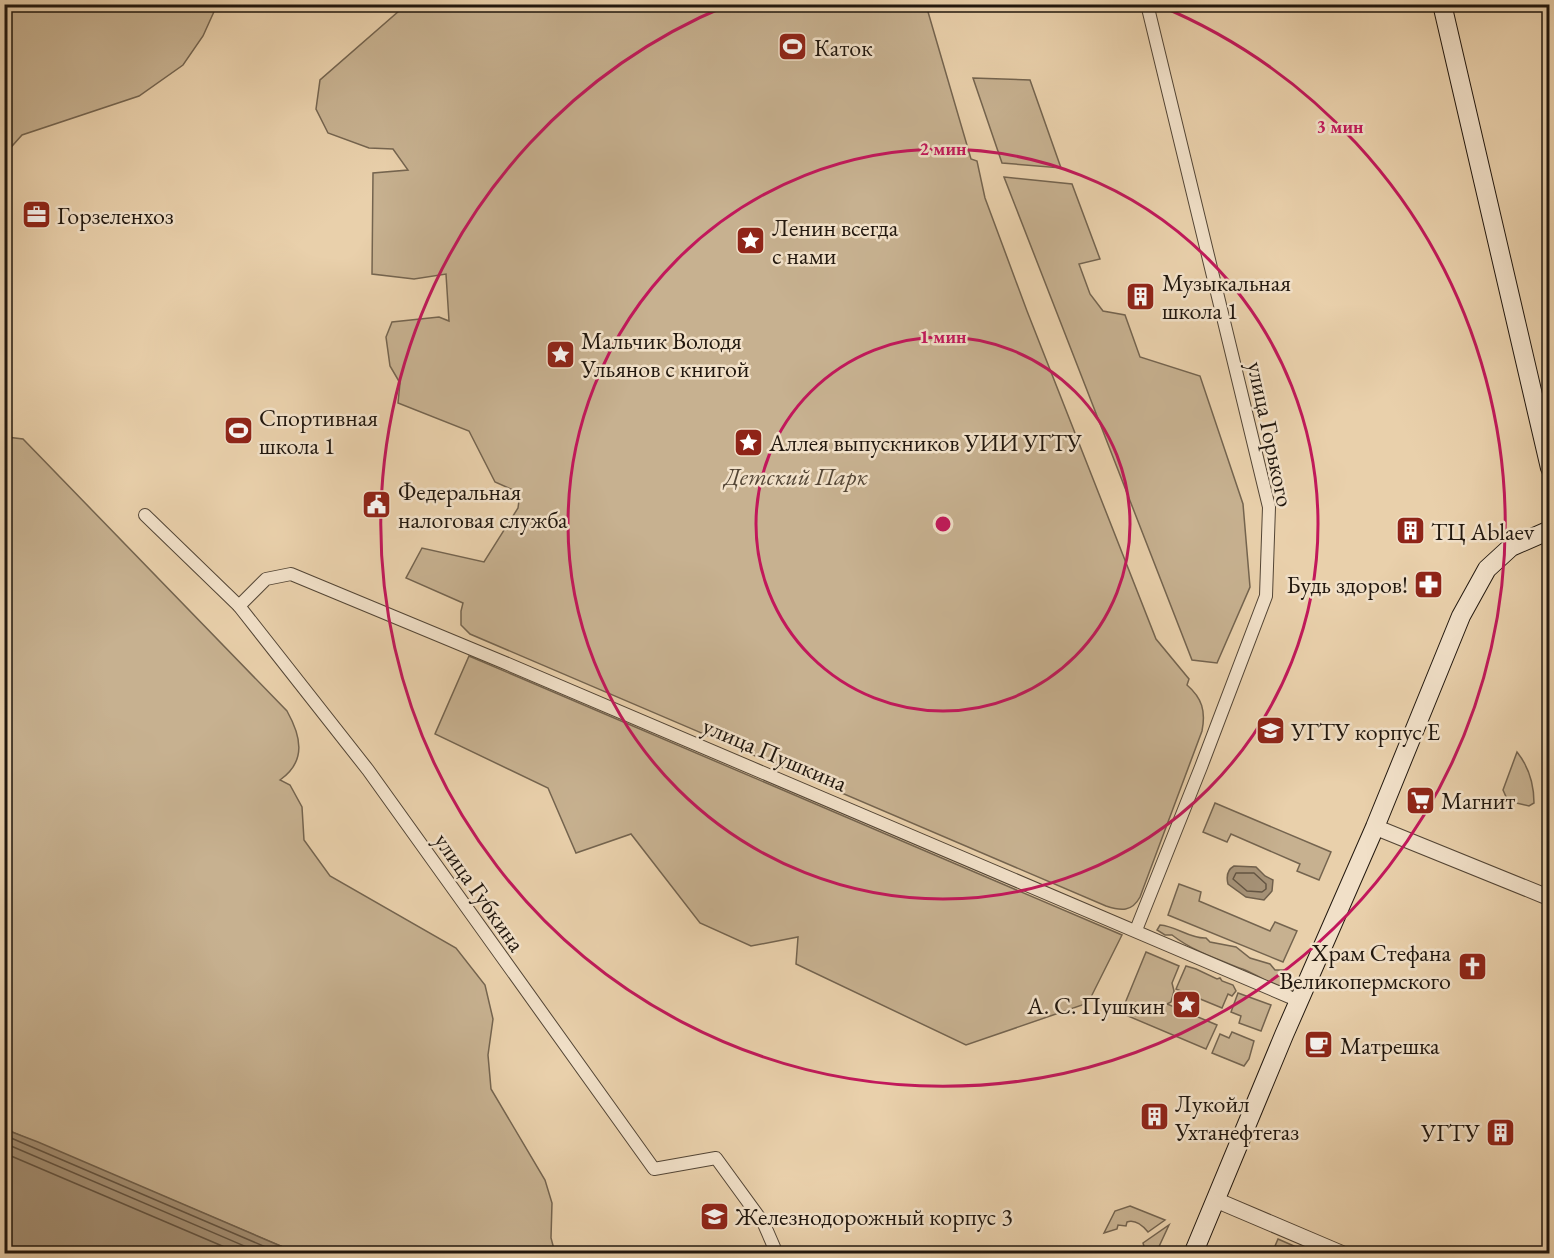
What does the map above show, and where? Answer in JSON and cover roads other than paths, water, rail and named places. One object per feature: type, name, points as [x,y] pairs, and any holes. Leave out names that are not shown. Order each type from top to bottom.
[{"type":"main road","points":[[1442,4],[1550,468]]},
{"type":"main road","points":[[1193,1254],[1461,616],[1487,569],[1511,547],[1550,530]]},
{"type":"street","name":"улица Горького","points":[[1136,930],[1194,786],[1266,596],[1269,507],[1147,4]]},
{"type":"street","name":"улица Губкина","points":[[146,515],[208,573],[239,606],[368,770],[654,1169],[716,1158],[764,1224],[777,1254]]},
{"type":"street","name":"улица Пушкина","points":[[239,606],[266,579],[291,574],[514,666],[1299,1001]]},
{"type":"street","points":[[1374,827],[1550,898]]},
{"type":"street","points":[[1216,1200],[1343,1254]]},
{"type":"water","points":[[1234,866],[1256,867],[1273,880],[1272,891],[1264,900],[1246,897],[1228,884],[1228,874]]},
{"type":"water","points":[[4,1129],[38,1142],[297,1253],[5,1253]]},
{"type":"place","name":"Каток","points":[[793,47]]},
{"type":"place","name":"Горзеленхоз","points":[[36,215]]},
{"type":"place","name":"Ленин всегда с нами","points":[[751,241]]},
{"type":"place","name":"Музыкальная школа 1","points":[[1141,296]]},
{"type":"place","name":"Мальчик Володя Ульянов с книгой","points":[[560,354]]},
{"type":"place","name":"Спортивная школа 1","points":[[238,431]]},
{"type":"place","name":"Аллея выпускников УИИ УГТУ","points":[[748,442]]},
{"type":"place","name":"Федеральная налоговая служба","points":[[377,505]]},
{"type":"place","name":"ТЦ Ablaev","points":[[1410,531]]},
{"type":"place","name":"Будь здоров!","points":[[1429,584]]},
{"type":"place","name":"УГТУ корпус Е","points":[[1270,731]]},
{"type":"place","name":"Магнит","points":[[1420,800]]},
{"type":"place","name":"Храм Стефана Великопермского","points":[[1472,966]]},
{"type":"place","name":"А. С. Пушкин","points":[[1186,1005]]},
{"type":"place","name":"Матрешка","points":[[1319,1045]]},
{"type":"place","name":"Лукойл Ухтанефтегаз","points":[[1154,1117]]},
{"type":"place","name":"УГТУ","points":[[1501,1132]]},
{"type":"place","name":"Железнодорожный корпус 3","points":[[714,1216]]},
{"type":"park label","name":"Детский Парк","points":[[796,476]]}]
